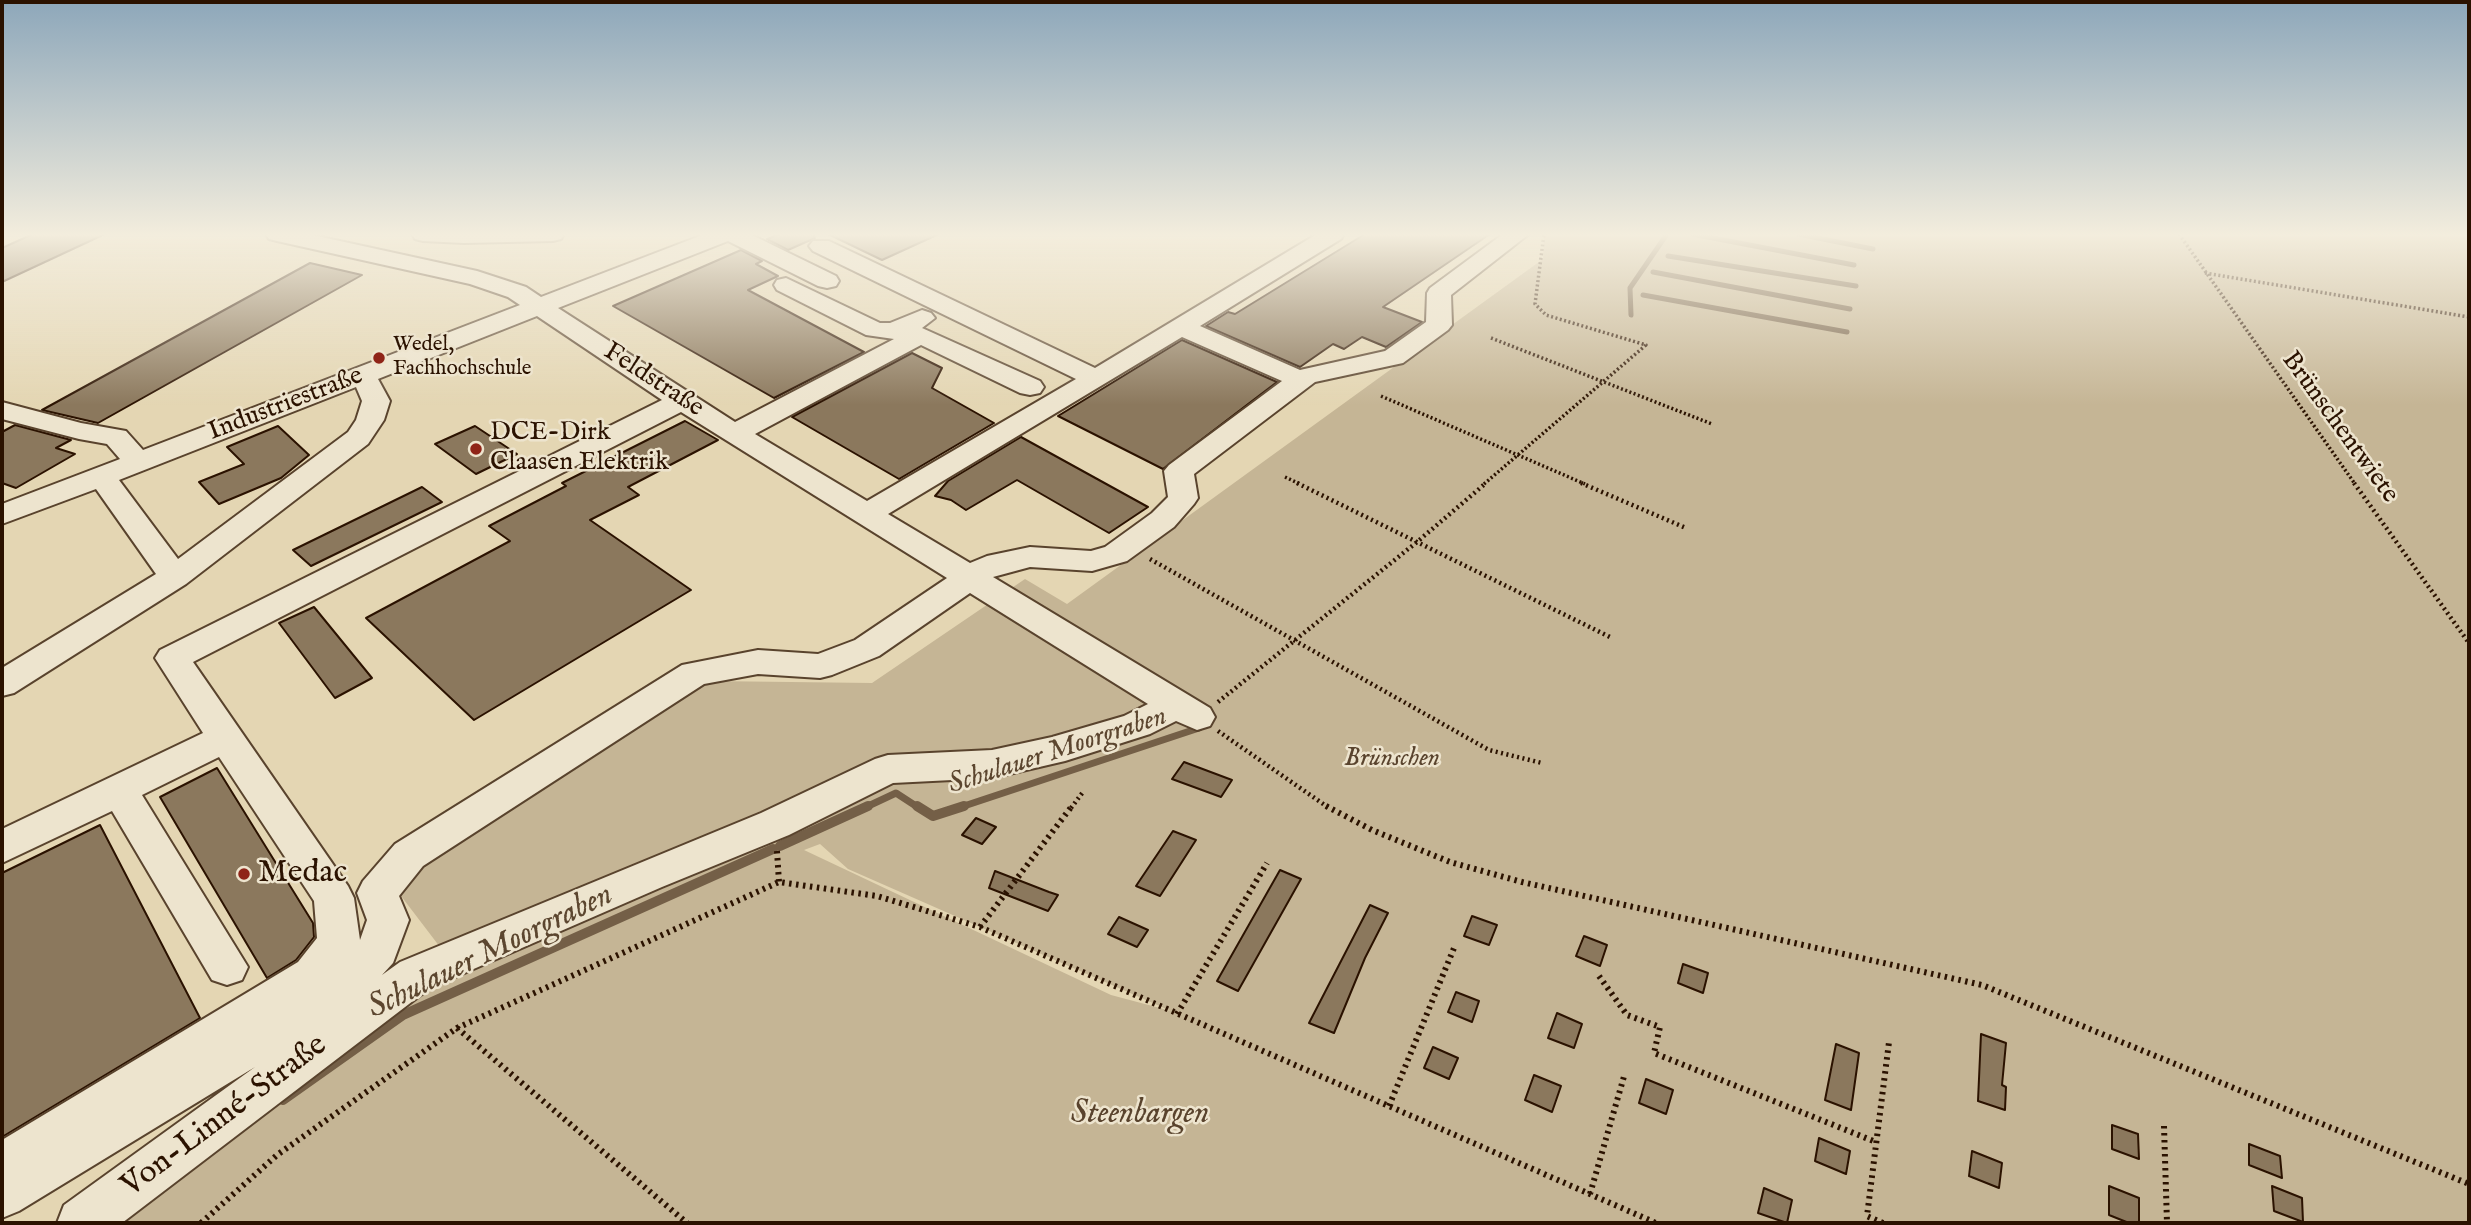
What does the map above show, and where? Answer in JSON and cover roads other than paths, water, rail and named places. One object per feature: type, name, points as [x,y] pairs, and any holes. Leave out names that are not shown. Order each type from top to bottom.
[{"type":"street","name":"Feldstraße","points":[[515,291],[682,401],[1187,711]]},
{"type":"street","name":"Industriestraße","points":[[2,515],[578,291]]},
{"type":"street","points":[[798,291],[875,330],[885,332],[894,331],[946,307]]},
{"type":"street","points":[[847,291],[871,303]]},
{"type":"street","points":[[914,291],[1096,379]]},
{"type":"street","points":[[868,513],[1240,291]]},
{"type":"street","points":[[1181,327],[1301,380]]},
{"type":"street","points":[[734,433],[920,335],[1030,387]]},
{"type":"street","points":[[2,684],[175,577],[358,438],[370,420],[376,401],[370,386],[361,376]]},
{"type":"street","points":[[2,1167],[313,975],[339,943],[334,898],[172,658],[595,436],[640,414],[682,401]]},
{"type":"street","points":[[2,1194],[335,995],[378,950],[388,920],[377,893],[409,855],[694,674],[758,662],[820,666],[867,648],[986,586]]},
{"type":"street","name":"Von-Linné-Straße","points":[[82,1223],[415,975],[775,824],[888,769],[992,764],[1052,751],[1187,711]]},
{"type":"street","points":[[2,847],[226,738]]},
{"type":"street","points":[[119,790],[227,967]]},
{"type":"lane","points":[[986,586],[987,566],[1030,557],[1092,561],[1116,554],[1163,520],[1183,498],[1179,471],[1306,376],[1394,357],[1439,325],[1439,293],[1441,291]]},
{"type":"lane","points":[[2,410],[79,431],[116,437],[138,462]]},
{"type":"lane","points":[[101,476],[175,577]]},
{"type":"waterway","name":"Schulauer Moorgraben","points":[[1630,291],[1631,315]]},
{"type":"waterway","points":[[1755,291],[1850,309]]},
{"type":"waterway","points":[[1643,295],[1847,332]]},
{"type":"waterway","name":"Schulauer Moorgraben","points":[[958,808],[1199,728]]},
{"type":"waterway","name":"Schulauer Moorgraben","points":[[864,808],[896,793],[919,808]]},
{"type":"waterway","name":"Schulauer Moorgraben","points":[[780,846],[868,806]]},
{"type":"waterway","name":"Schulauer Moorgraben","points":[[917,806],[933,816],[964,806]]},
{"type":"waterway","name":"Schulauer Moorgraben","points":[[283,1100],[403,1015],[773,849]]},
{"type":"place","name":"Wedel, Fachhochschule","points":[[379,358]]},
{"type":"place","name":"DCE-Dirk Claasen Elektrik","points":[[476,449]]},
{"type":"place","name":"Medac","points":[[244,874]]},
{"type":"park label","name":"Brünschen","points":[[1392,760]]},
{"type":"park label","name":"Steenbargen","points":[[1140,1115]]}]
